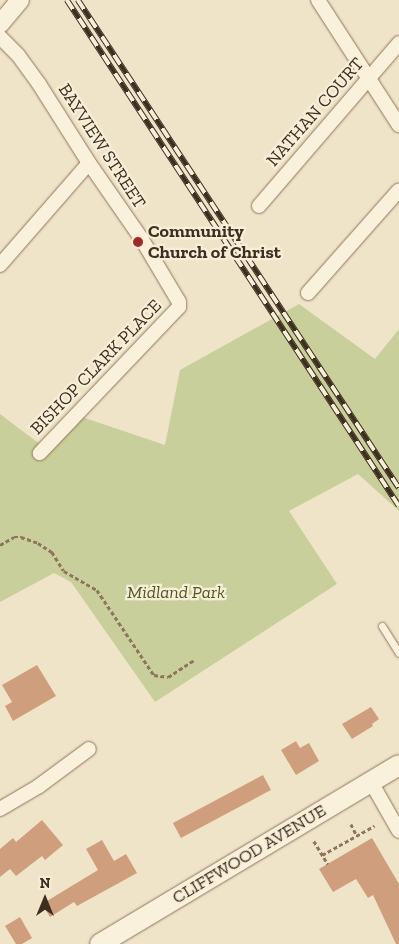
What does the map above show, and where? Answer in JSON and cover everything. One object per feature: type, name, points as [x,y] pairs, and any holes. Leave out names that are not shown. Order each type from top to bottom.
[{"type":"main road","name":"CLIFFWOOD AVENUE","points":[[100,944],[399,765]]},
{"type":"street","points":[[0,24],[20,0]]},
{"type":"street","points":[[318,0],[399,125]]},
{"type":"street","name":"BAYVIEW STREET","points":[[0,37],[18,55],[39,84],[141,238],[179,302],[179,307]]},
{"type":"street","name":"NATHAN COURT","points":[[260,206],[399,43]]},
{"type":"street","points":[[0,265],[89,162]]},
{"type":"street","points":[[308,293],[399,190]]},
{"type":"street","name":"BISHOP CLARK PLACE","points":[[40,453],[179,307]]},
{"type":"street","points":[[0,809],[39,786],[89,749]]},
{"type":"street","points":[[371,782],[399,831]]},
{"type":"lane","points":[[382,626],[399,653]]},
{"type":"path","points":[[0,545],[14,537],[21,537],[38,543],[52,552],[64,571],[97,590],[154,675],[168,677],[194,660]]},
{"type":"path","points":[[351,824],[357,836]]},
{"type":"path","points":[[322,855],[374,826]]},
{"type":"path","points":[[314,840],[328,864]]},
{"type":"green space","name":"Midland Park","points":[[299,304],[375,359],[399,329],[399,511],[358,474],[289,511],[337,584],[155,702],[71,582],[54,573],[0,602],[0,414],[49,451],[82,417],[165,445],[180,370]]},
{"type":"building","points":[[37,665],[56,696],[13,721],[5,706],[12,702],[2,685]]},
{"type":"building","points":[[371,707],[379,719],[372,724],[373,726],[352,739],[342,724]]},
{"type":"building","points":[[296,741],[300,748],[309,743],[319,761],[296,775],[281,750]]},
{"type":"building","points":[[263,775],[271,790],[181,838],[173,823]]},
{"type":"building","points":[[42,820],[63,845],[45,860],[42,856],[16,876],[10,869],[0,877],[0,849],[13,838],[16,842]]},
{"type":"building","points":[[372,838],[399,884],[399,944],[396,944],[373,895],[368,898],[356,879],[333,892],[319,869]]},
{"type":"building","points":[[102,840],[114,861],[126,854],[137,873],[77,906],[74,902],[50,917],[42,904],[98,870],[86,849]]},
{"type":"building","points":[[20,917],[32,938],[22,944],[16,944],[5,926]]},
{"type":"railway","points":[[67,0],[399,506]]},
{"type":"railway","points":[[78,0],[399,488]]},
{"type":"place","name":"Community Church of Christ","points":[[138,242]]}]
